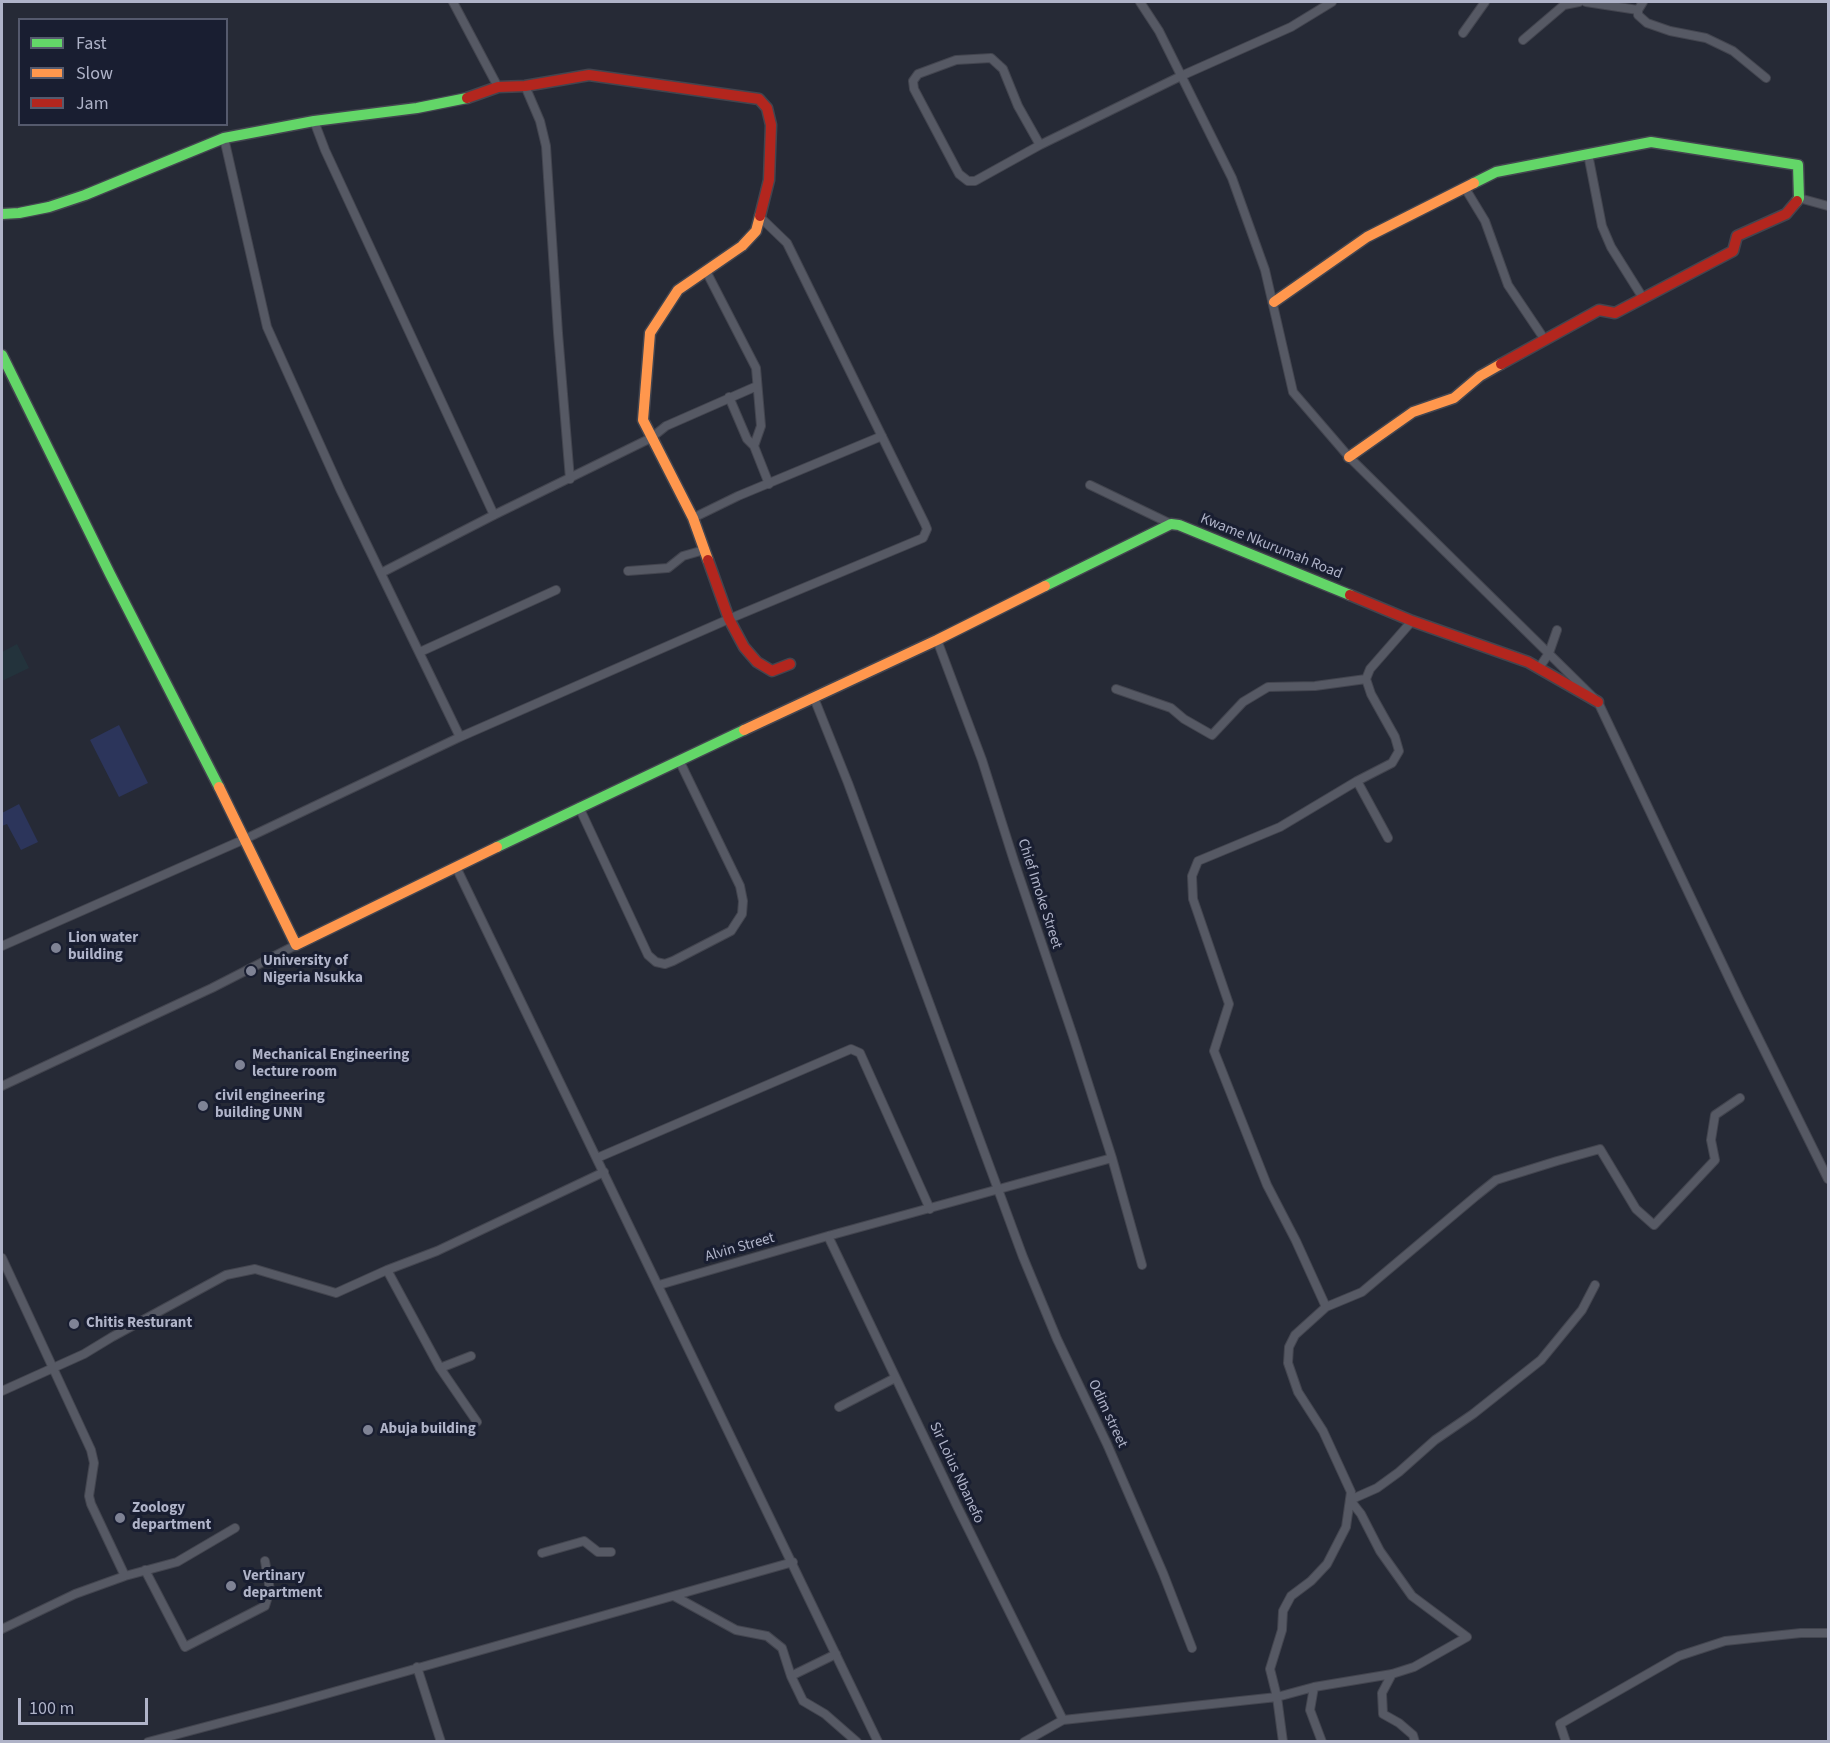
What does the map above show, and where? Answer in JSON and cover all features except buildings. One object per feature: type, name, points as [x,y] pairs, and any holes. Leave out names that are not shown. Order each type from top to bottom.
[{"type":"street","points":[[453,2],[498,87]]},
{"type":"street","points":[[1140,2],[1159,31],[1232,178],[1265,270],[1293,392],[1349,457],[1598,702],[1739,999],[1826,1169],[1828,1179]]},
{"type":"street","points":[[1040,145],[1018,106],[1003,69],[991,58],[956,60],[918,74],[913,81],[914,89],[959,174],[968,181],[975,181],[1040,145],[1181,76],[1291,27],[1332,2]]},
{"type":"street","points":[[1463,33],[1485,2]]},
{"type":"street","points":[[1523,40],[1564,5],[1579,2]]},
{"type":"street","points":[[1587,2],[1638,10]]},
{"type":"street","points":[[1638,10],[1643,2]]},
{"type":"street","points":[[1638,10],[1641,18],[1647,23],[1670,31],[1706,38],[1733,51],[1766,78]]},
{"type":"street","points":[[2,214],[39,209],[67,201],[224,138],[314,122],[417,108],[471,97],[498,87],[525,86],[589,75],[759,99],[767,108],[771,124],[768,180],[756,231],[742,246],[678,291],[652,326],[643,420],[693,518],[729,619],[744,647],[757,662],[772,671],[790,664]]},
{"type":"street","points":[[525,86],[540,121],[546,146],[570,479]]},
{"type":"street","points":[[314,122],[494,515]]},
{"type":"street","points":[[224,138],[267,327],[316,437],[460,737]]},
{"type":"street","points":[[1274,302],[1367,237],[1496,172],[1651,142],[1798,165],[1799,198],[1786,214],[1737,236],[1733,251],[1615,314],[1599,310],[1479,376],[1454,398],[1413,412],[1349,457]]},
{"type":"street","points":[[1588,154],[1602,226],[1611,247],[1643,298]]},
{"type":"street","points":[[1465,188],[1485,221],[1508,285],[1545,340]]},
{"type":"street","points":[[1799,198],[1828,206]]},
{"type":"street","points":[[2,946],[245,839],[460,737],[729,619],[923,538],[927,529],[925,524],[787,243],[760,217]]},
{"type":"street","points":[[706,271],[756,368],[761,426],[754,446]]},
{"type":"street","points":[[2,355],[296,945]]},
{"type":"street","points":[[381,573],[651,438],[666,426],[757,386]]},
{"type":"street","points":[[729,397],[747,439],[754,446],[769,484]]},
{"type":"street","points":[[693,518],[882,436]]},
{"type":"street","points":[[1090,485],[1171,525]]},
{"type":"street","points":[[2,1086],[212,988],[579,807],[937,640],[1171,525]]},
{"type":"street","name":"Kwame Nkurumah Road","points":[[1171,525],[1179,525],[1412,621],[1528,662],[1598,702]]},
{"type":"street","points":[[628,572],[668,568],[683,555],[704,549]]},
{"type":"street","points":[[420,652],[556,590]]},
{"type":"street","points":[[1326,1307],[1267,1185],[1214,1051],[1229,1004],[1193,899],[1192,876],[1198,861],[1280,827],[1392,763],[1399,751],[1395,737],[1371,694],[1366,679],[1370,669],[1412,621]]},
{"type":"street","points":[[1539,668],[1549,653],[1557,630]]},
{"type":"street","name":"Chief Imoke Street","points":[[937,640],[982,760],[1112,1158],[1142,1265]]},
{"type":"street","points":[[1116,689],[1172,708],[1184,719],[1212,735],[1243,702],[1268,687],[1315,686],[1366,679]]},
{"type":"street","name":"Odim street","points":[[814,698],[848,783],[997,1191],[1057,1339],[1107,1444],[1163,1573],[1192,1648]]},
{"type":"street","points":[[579,807],[648,956],[656,962],[665,964],[673,961],[731,931],[742,914],[743,901],[740,886],[679,760]]},
{"type":"street","points":[[1357,781],[1388,838]]},
{"type":"street","points":[[456,867],[878,1742]]},
{"type":"street","points":[[597,1158],[851,1049],[860,1053],[930,1209]]},
{"type":"street","points":[[1283,1742],[1277,1697],[1270,1669],[1276,1643],[1282,1630],[1283,1611],[1291,1596],[1311,1581],[1327,1564],[1346,1527],[1351,1492],[1323,1431],[1298,1392],[1288,1362],[1289,1347],[1294,1335],[1326,1307],[1362,1292],[1496,1180],[1600,1149],[1636,1209],[1654,1225],[1715,1160],[1711,1140],[1715,1115],[1740,1098]]},
{"type":"street","name":"Alvin Street","points":[[659,1285],[1112,1158]]},
{"type":"street","points":[[2,1391],[84,1354],[226,1275],[255,1269],[336,1293],[437,1251],[604,1172]]},
{"type":"street","name":"Sir Loius Nbanefo","points":[[828,1236],[1063,1720]]},
{"type":"street","points":[[2,1258],[91,1450],[94,1463],[89,1496],[91,1504],[125,1575]]},
{"type":"street","points":[[387,1270],[440,1368],[477,1422]]},
{"type":"street","points":[[1350,1500],[1377,1488],[1434,1440],[1473,1414],[1541,1360],[1582,1310],[1594,1286]]},
{"type":"street","points":[[440,1368],[471,1356]]},
{"type":"street","points":[[839,1407],[895,1378]]},
{"type":"street","points":[[1024,1742],[1063,1720],[1277,1697],[1314,1687],[1392,1674],[1414,1667],[1467,1636],[1412,1596],[1380,1551],[1361,1514],[1350,1500]]},
{"type":"street","points":[[2,1629],[75,1594],[125,1575],[177,1562],[235,1528]]},
{"type":"street","points":[[542,1553],[584,1541],[598,1552],[611,1552]]},
{"type":"street","points":[[145,1570],[185,1647],[265,1606],[270,1590],[266,1561]]},
{"type":"street","points":[[148,1742],[793,1562]]},
{"type":"street","points":[[674,1596],[736,1630],[768,1636],[782,1648],[791,1676],[803,1701],[825,1714],[857,1742]]},
{"type":"street","points":[[1566,1742],[1560,1724],[1679,1656],[1725,1641],[1793,1634],[1828,1634]]},
{"type":"street","points":[[791,1676],[836,1654]]},
{"type":"street","points":[[417,1667],[441,1742]]},
{"type":"street","points":[[1392,1674],[1382,1693],[1383,1714],[1399,1723],[1413,1735],[1415,1742]]},
{"type":"street","points":[[1314,1687],[1310,1710],[1322,1742]]},
{"type":"shaded area","points":[[17,644],[29,668],[2,681],[2,652]]},
{"type":"water","points":[[119,725],[148,783],[119,797],[90,740]]},
{"type":"water","points":[[19,804],[38,842],[21,850],[7,824],[2,826],[2,813]]},
{"type":"traffic: fast","points":[[2,214],[49,207],[85,195],[224,138],[314,121],[417,108],[467,98]]},
{"type":"traffic: fast","points":[[1474,183],[1496,172],[1651,142],[1798,165],[1799,198],[1797,201]]},
{"type":"traffic: fast","points":[[2,355],[219,787]]},
{"type":"traffic: fast","points":[[1045,586],[1171,524],[1179,525],[1350,595]]},
{"type":"traffic: fast","points":[[497,847],[744,730]]},
{"type":"traffic: slow","points":[[1274,302],[1367,237],[1474,183]]},
{"type":"traffic: slow","points":[[708,560],[693,518],[643,420],[650,333],[678,290],[742,246],[756,231],[760,216]]},
{"type":"traffic: slow","points":[[1349,457],[1413,412],[1454,398],[1480,376],[1501,364]]},
{"type":"traffic: slow","points":[[744,730],[937,640],[1045,586]]},
{"type":"traffic: slow","points":[[219,787],[296,945],[497,847]]},
{"type":"traffic: jam","points":[[467,98],[498,87],[525,86],[589,75],[759,99],[767,108],[771,125],[769,180],[760,216]]},
{"type":"traffic: jam","points":[[1501,364],[1599,310],[1615,313],[1733,251],[1737,236],[1786,214],[1797,201]]},
{"type":"traffic: jam","points":[[708,560],[729,619],[744,647],[757,662],[772,671],[790,664]]},
{"type":"traffic: jam","points":[[1350,595],[1412,621],[1528,662],[1598,702]]},
{"type":"place","name":"Lion water building","points":[[56,948]]},
{"type":"place","name":"University of Nigeria Nsukka","points":[[251,971]]},
{"type":"place","name":"Mechanical Engineering lecture room","points":[[240,1065]]},
{"type":"place","name":"civil engineering building UNN","points":[[203,1106]]},
{"type":"place","name":"Chitis Resturant","points":[[74,1324]]},
{"type":"place","name":"Abuja building","points":[[368,1430]]},
{"type":"place","name":"Zoology department","points":[[120,1518]]},
{"type":"place","name":"Vertinary department","points":[[231,1586]]}]
